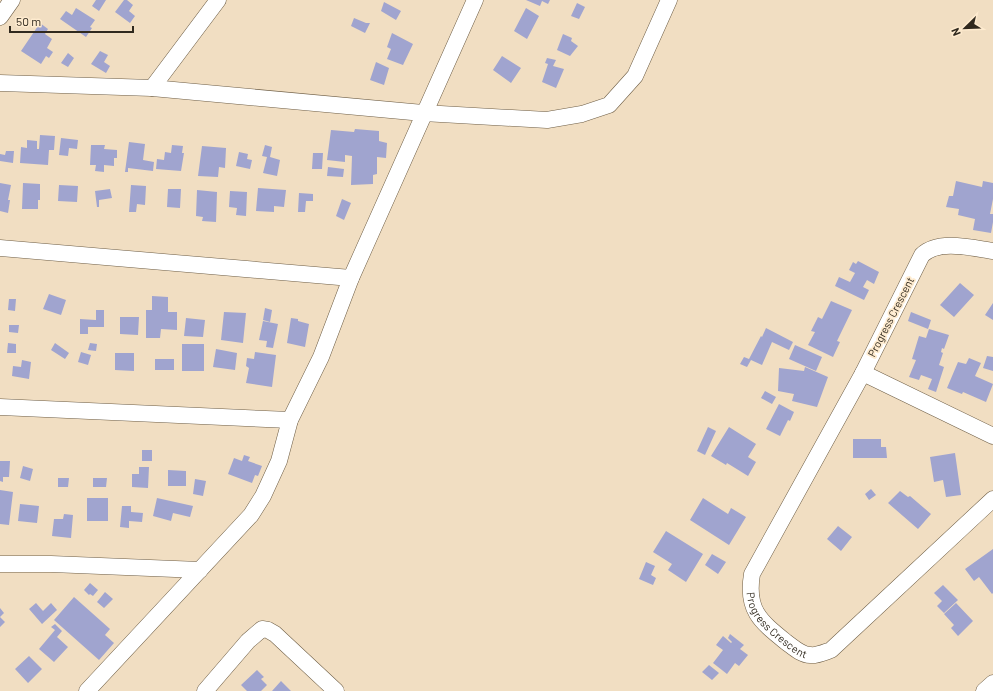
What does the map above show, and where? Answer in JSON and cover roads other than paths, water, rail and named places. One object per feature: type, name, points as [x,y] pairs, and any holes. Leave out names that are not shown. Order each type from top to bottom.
[{"type":"street","points":[[0,16],[12,0]]},
{"type":"street","points":[[152,88],[218,0]]},
{"type":"street","points":[[87,691],[251,515],[259,502],[279,461],[290,420],[321,357],[351,278],[423,112],[475,0]]},
{"type":"street","points":[[0,83],[152,88],[423,112],[547,120],[582,114],[609,105],[635,76],[669,0]]},
{"type":"street","name":"Progress Crescent","points":[[993,252],[969,247],[943,246],[934,247],[922,255],[863,374],[752,574],[750,587],[754,609],[767,627],[799,652],[809,655],[819,654],[831,650],[993,498]]},
{"type":"street","points":[[0,248],[351,278]]},
{"type":"street","points":[[863,374],[993,436]]},
{"type":"street","points":[[0,407],[290,420]]},
{"type":"street","points":[[0,564],[51,564],[200,570]]},
{"type":"street","points":[[208,690],[248,641],[262,629],[268,630],[275,634],[336,691]]},
{"type":"street","points":[[984,691],[993,682]]}]
